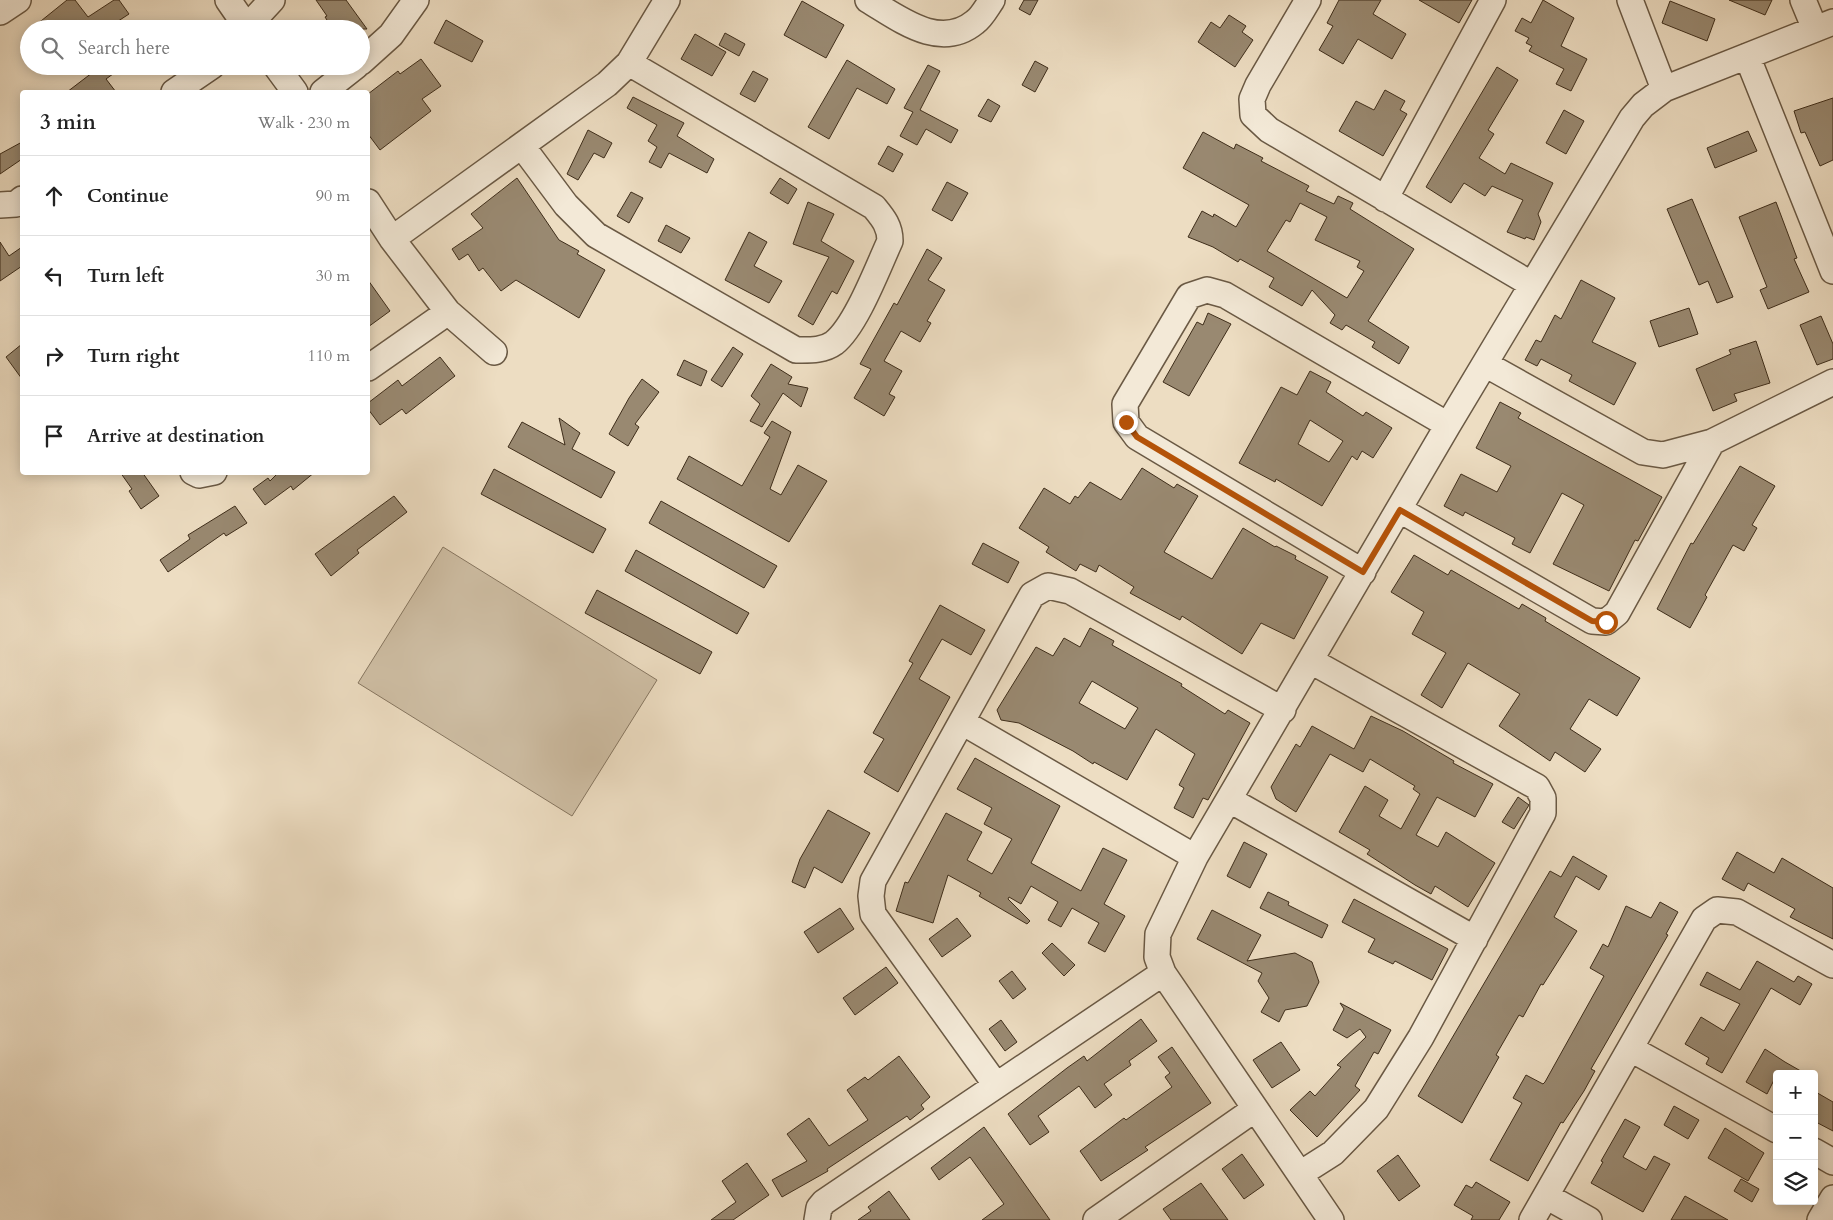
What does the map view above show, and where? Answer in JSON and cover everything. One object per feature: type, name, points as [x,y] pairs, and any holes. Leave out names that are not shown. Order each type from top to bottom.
[{"type":"street","points":[[0,12],[18,0]]},
{"type":"street","points":[[228,0],[242,20]]},
{"type":"street","points":[[255,20],[272,0]]},
{"type":"street","points":[[370,54],[391,35],[416,0]]},
{"type":"street","points":[[392,239],[607,84],[630,63],[667,0]]},
{"type":"street","points":[[868,0],[919,30],[953,34],[976,22],[992,0]]},
{"type":"street","points":[[1308,0],[1258,85],[1252,99],[1253,114],[1269,130],[1531,284]]},
{"type":"street","points":[[1385,199],[1493,0]]},
{"type":"street","points":[[1630,0],[1664,89]]},
{"type":"street","points":[[1331,1220],[1163,972],[1157,958],[1158,934],[1195,857],[1283,710],[1531,284],[1632,118],[1643,105],[1664,89],[1824,26],[1803,0]]},
{"type":"street","points":[[1747,56],[1833,271]]},
{"type":"street","points":[[522,146],[566,205],[596,234],[779,342],[796,350],[815,350],[833,344],[848,327],[890,241],[890,231],[885,220],[874,207],[630,63]]},
{"type":"street","points":[[177,90],[199,75]]},
{"type":"street","points":[[283,75],[294,90]]},
{"type":"street","points":[[326,90],[345,75]]},
{"type":"street","points":[[0,205],[16,204],[20,201]]},
{"type":"street","points":[[370,205],[392,239],[448,312],[494,352]]},
{"type":"street","points":[[1363,572],[1137,437],[1126,422],[1125,404],[1189,296],[1207,290],[1224,295],[1448,425]]},
{"type":"street","points":[[370,367],[448,312]]},
{"type":"street","points":[[1484,364],[1642,452],[1663,455],[1712,442],[1833,382]]},
{"type":"street","points":[[1400,510],[1592,621],[1606,622],[1617,613],[1712,442]]},
{"type":"street","points":[[996,1085],[873,914],[871,896],[873,880],[1032,595],[1048,586],[1070,591],[1283,710]]},
{"type":"street","points":[[1300,1174],[1333,1153],[1376,1109],[1421,1037],[1543,813],[1543,798],[1537,787],[1311,661]]},
{"type":"street","points":[[962,722],[1195,857]]},
{"type":"street","points":[[1230,800],[1475,940]]},
{"type":"street","points":[[1532,1220],[1704,919],[1717,910],[1737,912],[1833,965]]},
{"type":"street","points":[[817,1220],[819,1208],[824,1202],[1163,972]]},
{"type":"street","points":[[1631,1049],[1773,1128]]},
{"type":"street","points":[[1096,1220],[1255,1108]]},
{"type":"street","points":[[1818,1153],[1833,1162]]},
{"type":"street","points":[[1546,1196],[1589,1220]]},
{"type":"street","points":[[1820,1220],[1833,1198]]},
{"type":"shaded area","points":[[443,547],[657,680],[572,816],[358,683]]},
{"type":"building","points":[[67,0],[75,0],[88,17],[114,0],[119,0],[129,14],[120,20],[42,20]]},
{"type":"building","points":[[316,0],[346,0],[360,20],[327,20],[325,17],[327,16]]},
{"type":"building","points":[[1024,0],[1038,0],[1030,15],[1019,9]]},
{"type":"building","points":[[1339,0],[1381,0],[1373,14],[1406,34],[1392,59],[1358,39],[1343,64],[1319,50],[1333,26],[1327,23]]},
{"type":"building","points":[[1419,0],[1472,0],[1459,23]]},
{"type":"building","points":[[1543,0],[1574,18],[1561,46],[1587,59],[1571,91],[1556,84],[1564,69],[1529,51],[1532,46],[1526,43],[1529,38],[1515,31],[1522,18],[1531,23]]},
{"type":"building","points":[[1729,0],[1772,0],[1765,15]]},
{"type":"building","points":[[802,1],[844,25],[826,58],[784,35]]},
{"type":"building","points":[[1670,1],[1715,19],[1707,41],[1662,23]]},
{"type":"building","points":[[1229,15],[1246,26],[1242,32],[1253,40],[1235,67],[1198,42],[1211,22],[1220,28]]},
{"type":"building","points":[[446,20],[483,41],[472,62],[434,43]]},
{"type":"building","points":[[725,33],[745,44],[739,56],[719,45]]},
{"type":"building","points":[[695,34],[726,52],[712,76],[681,59]]},
{"type":"building","points":[[421,59],[441,86],[422,99],[431,111],[380,150],[370,137],[370,92],[398,71],[400,74]]},
{"type":"building","points":[[847,60],[895,89],[887,104],[857,88],[829,139],[808,127]]},
{"type":"building","points":[[1035,61],[1048,68],[1035,92],[1022,85]]},
{"type":"building","points":[[928,65],[940,71],[920,110],[958,130],[951,143],[926,129],[917,145],[900,136],[913,112],[904,108]]},
{"type":"building","points":[[1497,67],[1518,80],[1488,130],[1494,134],[1479,158],[1505,174],[1511,163],[1553,183],[1538,214],[1541,222],[1534,240],[1526,237],[1525,239],[1507,232],[1523,200],[1492,186],[1485,196],[1464,183],[1451,203],[1426,187]]},
{"type":"building","points":[[753,71],[768,79],[755,102],[740,94]]},
{"type":"building","points":[[89,75],[112,75],[106,79],[114,90],[70,90]]},
{"type":"building","points":[[1385,90],[1405,101],[1400,110],[1407,114],[1383,156],[1339,131],[1356,101],[1374,110]]},
{"type":"building","points":[[633,97],[684,123],[677,136],[714,159],[707,173],[669,153],[661,168],[649,162],[657,147],[648,141],[657,125],[627,108]]},
{"type":"building","points":[[1833,98],[1833,160],[1820,166],[1805,132],[1801,133],[1794,111]]},
{"type":"building","points":[[988,99],[1000,106],[991,122],[978,116]]},
{"type":"building","points":[[1564,110],[1584,121],[1566,154],[1546,143]]},
{"type":"building","points":[[588,130],[612,143],[604,158],[594,153],[578,180],[567,174]]},
{"type":"building","points":[[1748,131],[1757,151],[1715,168],[1707,148]]},
{"type":"building","points":[[1203,132],[1234,149],[1236,144],[1263,158],[1261,161],[1309,186],[1306,191],[1334,204],[1338,196],[1353,203],[1350,209],[1414,249],[1368,321],[1409,347],[1399,364],[1372,347],[1375,342],[1346,325],[1342,330],[1330,323],[1335,315],[1312,290],[1302,306],[1269,287],[1274,278],[1240,259],[1238,262],[1213,247],[1188,237],[1202,211],[1213,217],[1214,214],[1236,227],[1249,205],[1183,168]],"holes":[[[1300,203],[1327,217],[1315,240],[1360,261],[1357,267],[1364,271],[1347,298],[1267,251],[1286,220],[1290,222]]]},
{"type":"building","points":[[20,143],[20,160],[0,174],[0,154]]},
{"type":"building","points":[[888,146],[903,154],[893,172],[878,164]]},
{"type":"building","points":[[517,178],[559,240],[579,251],[577,254],[605,270],[579,318],[516,280],[501,291],[483,268],[479,271],[468,254],[459,260],[452,249],[483,228],[471,214]]},
{"type":"building","points":[[780,178],[797,189],[788,204],[770,193]]},
{"type":"building","points":[[947,182],[968,193],[952,221],[932,210]]},
{"type":"building","points":[[631,192],[643,198],[629,223],[617,216]]},
{"type":"building","points":[[1692,199],[1733,297],[1717,303],[1708,281],[1699,285],[1667,209]]},
{"type":"building","points":[[808,202],[834,214],[821,241],[854,261],[837,294],[832,291],[813,325],[798,316],[829,257],[793,244]]},
{"type":"building","points":[[1776,202],[1797,258],[1794,259],[1809,292],[1768,309],[1760,290],[1767,287],[1739,217]]},
{"type":"building","points":[[666,225],[690,238],[681,253],[658,241]]},
{"type":"building","points":[[749,232],[767,242],[754,266],[782,281],[769,303],[725,280]]},
{"type":"building","points":[[0,242],[9,256],[20,248],[20,267],[0,281]]},
{"type":"building","points":[[927,249],[942,258],[928,280],[945,290],[927,321],[931,323],[920,342],[901,331],[884,361],[902,371],[889,394],[895,397],[884,416],[854,398],[871,369],[860,364],[894,303],[897,305]]},
{"type":"building","points":[[1581,280],[1615,298],[1592,342],[1636,363],[1614,405],[1569,381],[1572,375],[1541,359],[1537,366],[1525,360],[1536,340],[1541,342],[1555,315],[1561,319]]},
{"type":"building","points":[[370,283],[390,311],[370,326]]},
{"type":"building","points":[[1689,308],[1698,334],[1659,347],[1650,321]]},
{"type":"building","points":[[1208,313],[1231,324],[1189,396],[1163,382],[1197,322],[1203,325]]},
{"type":"building","points":[[1821,316],[1833,344],[1833,359],[1817,365],[1800,325]]},
{"type":"building","points":[[1756,341],[1770,383],[1734,394],[1737,401],[1713,411],[1696,369],[1731,354],[1729,350]]},
{"type":"building","points":[[20,346],[20,376],[6,357]]},
{"type":"building","points":[[733,347],[743,354],[722,387],[711,380]]},
{"type":"building","points":[[440,357],[455,376],[406,414],[402,409],[380,425],[370,412],[370,401],[398,380],[402,386]]},
{"type":"building","points":[[684,360],[707,371],[701,386],[677,375]]},
{"type":"building","points":[[771,364],[792,377],[788,384],[808,388],[801,407],[783,393],[762,427],[750,421],[760,404],[751,396]]},
{"type":"building","points":[[1310,371],[1331,382],[1326,392],[1363,416],[1366,412],[1392,428],[1373,458],[1362,451],[1357,460],[1352,456],[1322,506],[1276,479],[1275,482],[1239,463],[1281,387],[1297,395]],"holes":[[[1310,420],[1343,441],[1329,462],[1298,444]]]},
{"type":"building","points":[[642,379],[659,392],[635,424],[639,427],[628,446],[609,434]]},
{"type":"building","points":[[1500,402],[1521,413],[1518,418],[1662,497],[1638,541],[1635,540],[1609,591],[1553,564],[1584,505],[1562,493],[1530,553],[1512,544],[1515,538],[1465,512],[1463,516],[1444,506],[1461,474],[1497,492],[1511,466],[1476,448]]},
{"type":"building","points":[[559,418],[580,433],[572,449],[615,472],[601,498],[508,447],[522,422],[565,445]]},
{"type":"building","points":[[772,421],[791,432],[770,489],[781,495],[798,465],[827,481],[789,542],[677,479],[689,456],[742,486],[770,437],[764,433]]},
{"type":"building","points":[[1740,466],[1775,486],[1752,525],[1757,528],[1744,551],[1733,545],[1705,595],[1707,597],[1690,628],[1657,609],[1691,543],[1693,544]]},
{"type":"building","points":[[1142,468],[1174,488],[1177,484],[1198,496],[1164,552],[1212,579],[1243,528],[1275,547],[1296,556],[1295,559],[1328,577],[1294,639],[1261,623],[1242,654],[1182,616],[1180,620],[1130,593],[1134,587],[1099,565],[1096,572],[1080,564],[1076,571],[1046,552],[1049,547],[1019,528],[1044,488],[1070,504],[1075,496],[1078,498],[1090,482],[1121,500]]},
{"type":"building","points":[[494,469],[606,529],[593,553],[481,494]]},
{"type":"building","points":[[122,475],[144,475],[159,496],[141,509],[129,491],[132,489]]},
{"type":"building","points":[[276,475],[311,475],[293,490],[291,486],[265,505],[253,489],[268,478],[270,481]]},
{"type":"building","points":[[394,496],[407,512],[357,550],[359,553],[331,576],[315,554]]},
{"type":"building","points":[[661,501],[777,566],[764,588],[649,523]]},
{"type":"building","points":[[235,506],[247,523],[226,536],[224,533],[168,572],[160,560],[190,539],[188,535]]},
{"type":"building","points":[[983,543],[1019,562],[1008,583],[972,564]]},
{"type":"building","points":[[636,550],[749,613],[737,634],[625,571]]},
{"type":"building","points":[[1414,555],[1448,575],[1451,570],[1519,609],[1522,604],[1546,618],[1545,621],[1640,678],[1617,716],[1589,699],[1570,729],[1601,749],[1585,772],[1555,752],[1550,761],[1499,726],[1520,694],[1468,663],[1442,708],[1421,695],[1446,653],[1412,634],[1424,612],[1391,592]]},
{"type":"building","points":[[597,590],[712,652],[700,674],[585,613]]},
{"type":"building","points":[[940,605],[985,630],[971,655],[942,639],[919,679],[950,697],[898,792],[864,772],[884,739],[873,733],[913,663],[909,661]]},
{"type":"building","points":[[1090,628],[1114,641],[1112,645],[1182,684],[1181,686],[1225,714],[1228,710],[1250,723],[1208,800],[1203,798],[1193,818],[1174,808],[1184,788],[1179,785],[1195,754],[1156,729],[1127,780],[1094,762],[1093,764],[1073,751],[1019,723],[1001,720],[997,710],[1036,647],[1053,656],[1064,638],[1080,647]],"holes":[[[1092,681],[1138,708],[1125,729],[1079,703]]]},
{"type":"building","points":[[1371,716],[1403,731],[1454,761],[1453,763],[1493,784],[1475,817],[1437,797],[1416,835],[1438,847],[1446,832],[1495,863],[1468,907],[1435,886],[1431,894],[1415,885],[1367,854],[1370,850],[1339,832],[1365,786],[1388,800],[1379,816],[1401,829],[1420,794],[1413,789],[1415,786],[1370,759],[1363,772],[1330,754],[1296,812],[1276,799],[1271,787],[1296,744],[1300,747],[1312,726],[1354,749]]},
{"type":"building","points":[[975,758],[1060,806],[1031,863],[1081,891],[1103,848],[1127,860],[1104,904],[1125,916],[1105,952],[1088,943],[1099,923],[1072,908],[1061,927],[1048,920],[1058,902],[1031,886],[1021,904],[1009,897],[1008,899],[1030,921],[1027,924],[979,896],[981,893],[948,875],[933,923],[896,911],[905,882],[908,883],[946,813],[982,832],[967,860],[992,874],[1012,839],[984,824],[992,808],[957,789]]},
{"type":"building","points":[[1518,797],[1529,805],[1514,829],[1502,822]]},
{"type":"building","points":[[828,810],[870,833],[842,883],[814,867],[805,888],[792,882],[800,859]]},
{"type":"building","points":[[1244,842],[1267,854],[1250,888],[1227,876]]},
{"type":"building","points":[[1737,852],[1774,873],[1782,858],[1833,888],[1833,939],[1790,917],[1795,909],[1748,883],[1744,891],[1722,879]]},
{"type":"building","points":[[1573,856],[1607,876],[1599,890],[1576,876],[1554,917],[1577,931],[1543,985],[1541,984],[1523,1017],[1519,1015],[1496,1055],[1499,1057],[1462,1123],[1418,1096],[1550,871],[1561,877]]},
{"type":"building","points":[[1268,892],[1289,902],[1288,905],[1328,925],[1322,938],[1260,908]]},
{"type":"building","points":[[1354,899],[1448,949],[1432,980],[1395,961],[1393,964],[1368,952],[1375,939],[1342,922]]},
{"type":"building","points":[[1660,902],[1678,912],[1666,934],[1668,935],[1591,1069],[1595,1071],[1584,1091],[1563,1123],[1561,1122],[1528,1181],[1490,1160],[1522,1103],[1513,1098],[1526,1075],[1543,1084],[1545,1082],[1604,976],[1590,968],[1603,944],[1608,947],[1626,906],[1651,918]]},
{"type":"building","points":[[840,908],[854,929],[818,953],[804,932]]},
{"type":"building","points":[[1212,910],[1261,935],[1247,961],[1295,953],[1312,962],[1319,982],[1307,1006],[1285,1010],[1279,1022],[1261,1012],[1269,998],[1258,981],[1262,973],[1197,939]]},
{"type":"building","points":[[957,918],[971,936],[942,957],[929,939]]},
{"type":"building","points":[[1052,943],[1075,965],[1064,976],[1042,953]]},
{"type":"building","points":[[1757,961],[1794,982],[1798,976],[1812,984],[1800,1005],[1771,988],[1722,1073],[1706,1064],[1709,1058],[1685,1044],[1701,1017],[1724,1031],[1740,1004],[1700,985],[1707,972],[1740,990]]},
{"type":"building","points":[[886,967],[898,983],[855,1015],[843,998]]},
{"type":"building","points":[[1012,971],[1026,989],[1013,999],[999,981]]},
{"type":"building","points":[[1340,1003],[1391,1030],[1378,1054],[1374,1052],[1355,1086],[1360,1090],[1317,1137],[1290,1110],[1310,1091],[1315,1096],[1341,1067],[1337,1065],[1366,1037],[1360,1029],[1347,1038],[1333,1030],[1344,1009]]},
{"type":"building","points":[[1141,1019],[1157,1041],[1129,1061],[1131,1065],[1104,1084],[1112,1095],[1095,1108],[1079,1086],[1038,1116],[1049,1132],[1030,1145],[1008,1114],[1067,1068],[1084,1056],[1087,1061]]},
{"type":"building","points":[[1001,1020],[1017,1042],[1005,1051],[989,1029]]},
{"type":"building","points":[[1281,1042],[1300,1070],[1272,1088],[1253,1060]]},
{"type":"building","points":[[1172,1047],[1211,1103],[1145,1147],[1148,1150],[1101,1181],[1080,1151],[1124,1118],[1126,1120],[1172,1087],[1165,1077],[1170,1073],[1158,1057]]},
{"type":"building","points":[[1765,1049],[1799,1070],[1773,1070],[1773,1082],[1767,1094],[1746,1082]]},
{"type":"building","points":[[899,1056],[930,1097],[921,1105],[924,1109],[910,1120],[907,1116],[827,1169],[828,1171],[782,1197],[772,1180],[807,1161],[787,1134],[809,1118],[829,1146],[868,1120],[847,1090],[865,1077],[868,1080]]},
{"type":"building","points":[[1818,1093],[1833,1102],[1833,1131],[1818,1123]]},
{"type":"building","points":[[1674,1106],[1699,1120],[1688,1139],[1664,1125]]},
{"type":"building","points":[[1625,1119],[1640,1127],[1623,1157],[1646,1170],[1654,1156],[1670,1164],[1643,1212],[1591,1183]]},
{"type":"building","points":[[984,1127],[1050,1220],[982,1220],[1004,1204],[970,1157],[939,1180],[931,1168]]},
{"type":"building","points":[[1725,1128],[1764,1153],[1748,1181],[1708,1158]]},
{"type":"building","points":[[1242,1154],[1264,1185],[1244,1199],[1222,1169]]},
{"type":"building","points":[[1398,1155],[1420,1186],[1399,1201],[1377,1171]]},
{"type":"building","points":[[747,1163],[769,1195],[733,1220],[711,1220],[736,1202],[722,1181]]},
{"type":"building","points":[[1741,1179],[1759,1189],[1752,1202],[1734,1191]]},
{"type":"building","points":[[1476,1182],[1510,1202],[1499,1220],[1471,1220],[1473,1216],[1454,1205],[1466,1185],[1472,1188]]},
{"type":"building","points":[[1201,1183],[1228,1220],[1171,1220],[1163,1209]]},
{"type":"building","points":[[889,1191],[910,1220],[858,1220],[871,1211],[868,1207]]},
{"type":"building","points":[[1685,1196],[1728,1220],[1671,1220]]},
{"type":"route","points":[[1126,422],[1137,437],[1363,572],[1400,510],[1592,621],[1606,622]]}]
